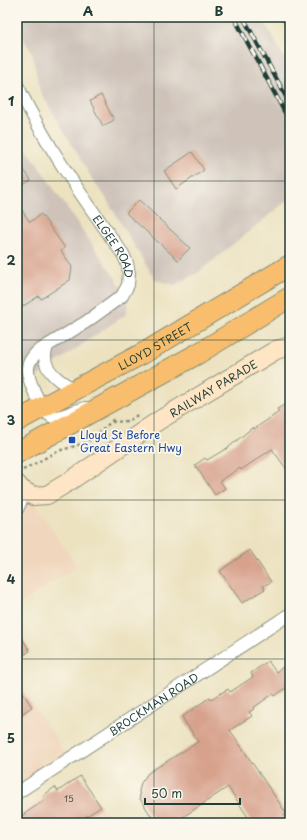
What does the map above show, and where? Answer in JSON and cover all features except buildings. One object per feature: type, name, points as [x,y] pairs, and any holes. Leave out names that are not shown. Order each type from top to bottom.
[{"type":"main road","name":"LLOYD STREET","points":[[17,421],[147,351],[290,265]]},
{"type":"main road","points":[[17,453],[199,353],[290,297]]},
{"type":"street","name":"ELGEE ROAD","points":[[17,85],[62,168],[122,254],[127,263],[129,273],[128,285],[122,296],[86,322],[37,352],[32,358],[28,367],[29,378],[32,389],[43,407],[48,414],[54,418],[79,409],[103,406]]},
{"type":"street","points":[[47,346],[45,356],[46,364],[57,378],[76,390]]},
{"type":"street","name":"RAILWAY PARADE","points":[[22,488],[33,496],[47,495],[158,421],[276,350],[290,346]]},
{"type":"street","name":"BROCKMAN ROAD","points":[[17,793],[290,614]]},
{"type":"lane","points":[[17,514],[20,510],[22,488]]},
{"type":"shaded area","points":[[17,17],[262,17],[290,69],[290,198],[199,272],[175,285],[155,280],[40,91],[32,52],[17,29]]},
{"type":"shaded area","points":[[17,135],[129,298],[126,314],[17,390]]},
{"type":"shaded area","points":[[17,484],[27,493],[77,566],[17,606]]},
{"type":"shaded area","points":[[17,681],[69,759],[17,793]]},
{"type":"shaded area","points":[[78,773],[111,823],[17,823],[17,814]]},
{"type":"railway","points":[[234,17],[290,122]]},
{"type":"railway","points":[[243,17],[290,104]]},
{"type":"place","name":"Lloyd St Before Great Eastern Hwy","points":[[72,440]]}]
